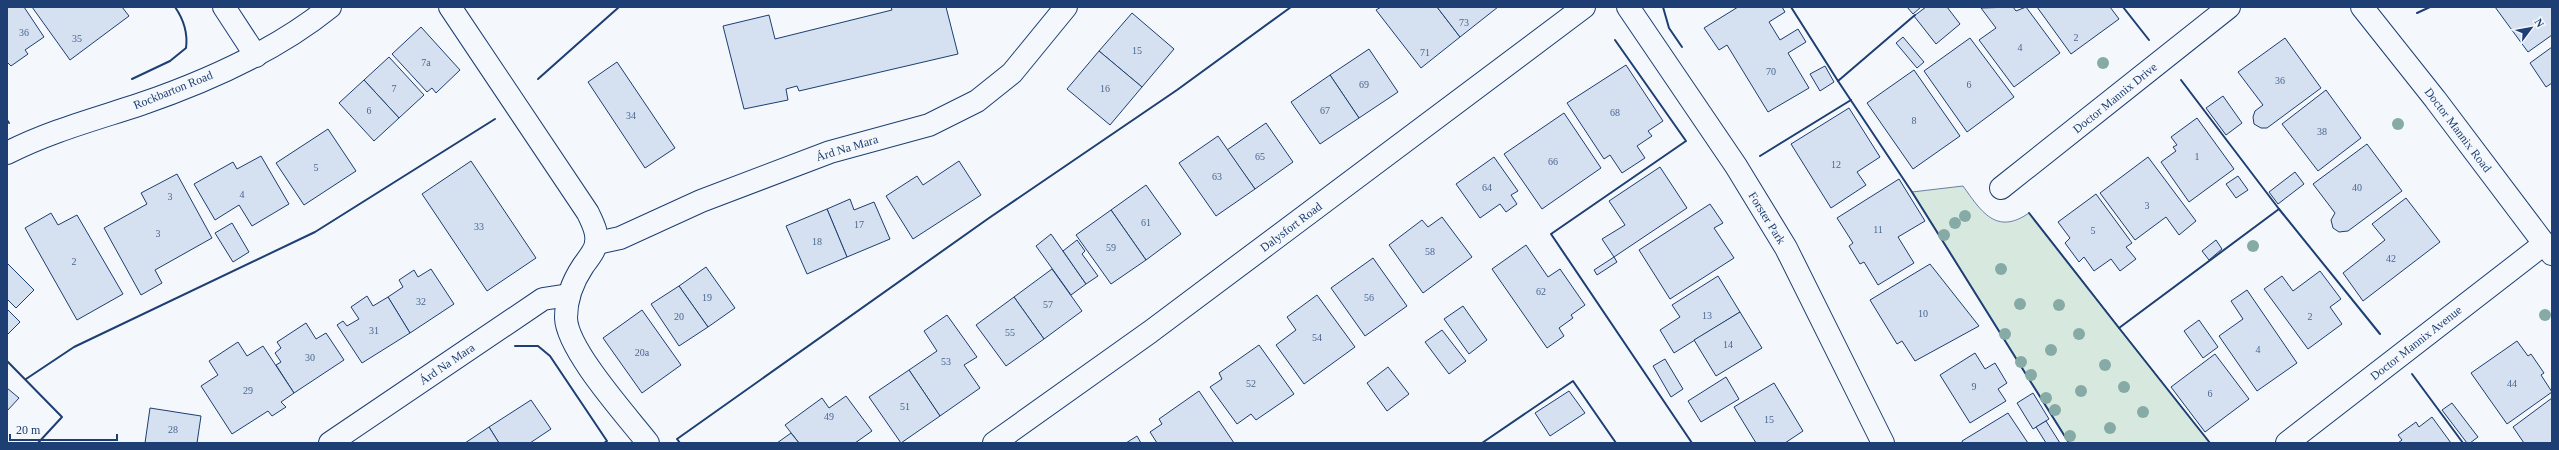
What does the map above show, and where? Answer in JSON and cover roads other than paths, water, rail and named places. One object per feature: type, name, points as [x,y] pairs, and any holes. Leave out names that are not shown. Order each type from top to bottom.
[{"type":"street","points":[[224,7],[256,56]]},
{"type":"street","name":"Rockbarton Road","points":[[7,153],[34,139],[143,103],[256,56],[330,7]]},
{"type":"street","points":[[450,7],[588,213],[594,227],[596,243],[577,276],[569,295],[566,319],[572,337],[587,364],[648,443]]},
{"type":"street","name":"Árd Na Mara","points":[[596,243],[620,238],[701,201],[830,152],[929,125],[977,101],[1012,73],[1066,7]]},
{"type":"street","name":"Dalysfort Road","points":[[994,443],[1150,332],[1584,7]]},
{"type":"street","name":"Forster Park","points":[[1628,7],[1736,166],[1786,248],[1883,443]]},
{"type":"street","name":"Doctor Mannix Drive","points":[[2001,188],[2229,7]]},
{"type":"street","name":"Doctor Mannix Road","points":[[2362,7],[2435,100],[2548,249]]},
{"type":"street","name":"Doctor Mannix Avenue","points":[[2287,443],[2548,249]]},
{"type":"street","name":"Árd Na Mara","points":[[330,443],[543,299],[569,295]]}]
